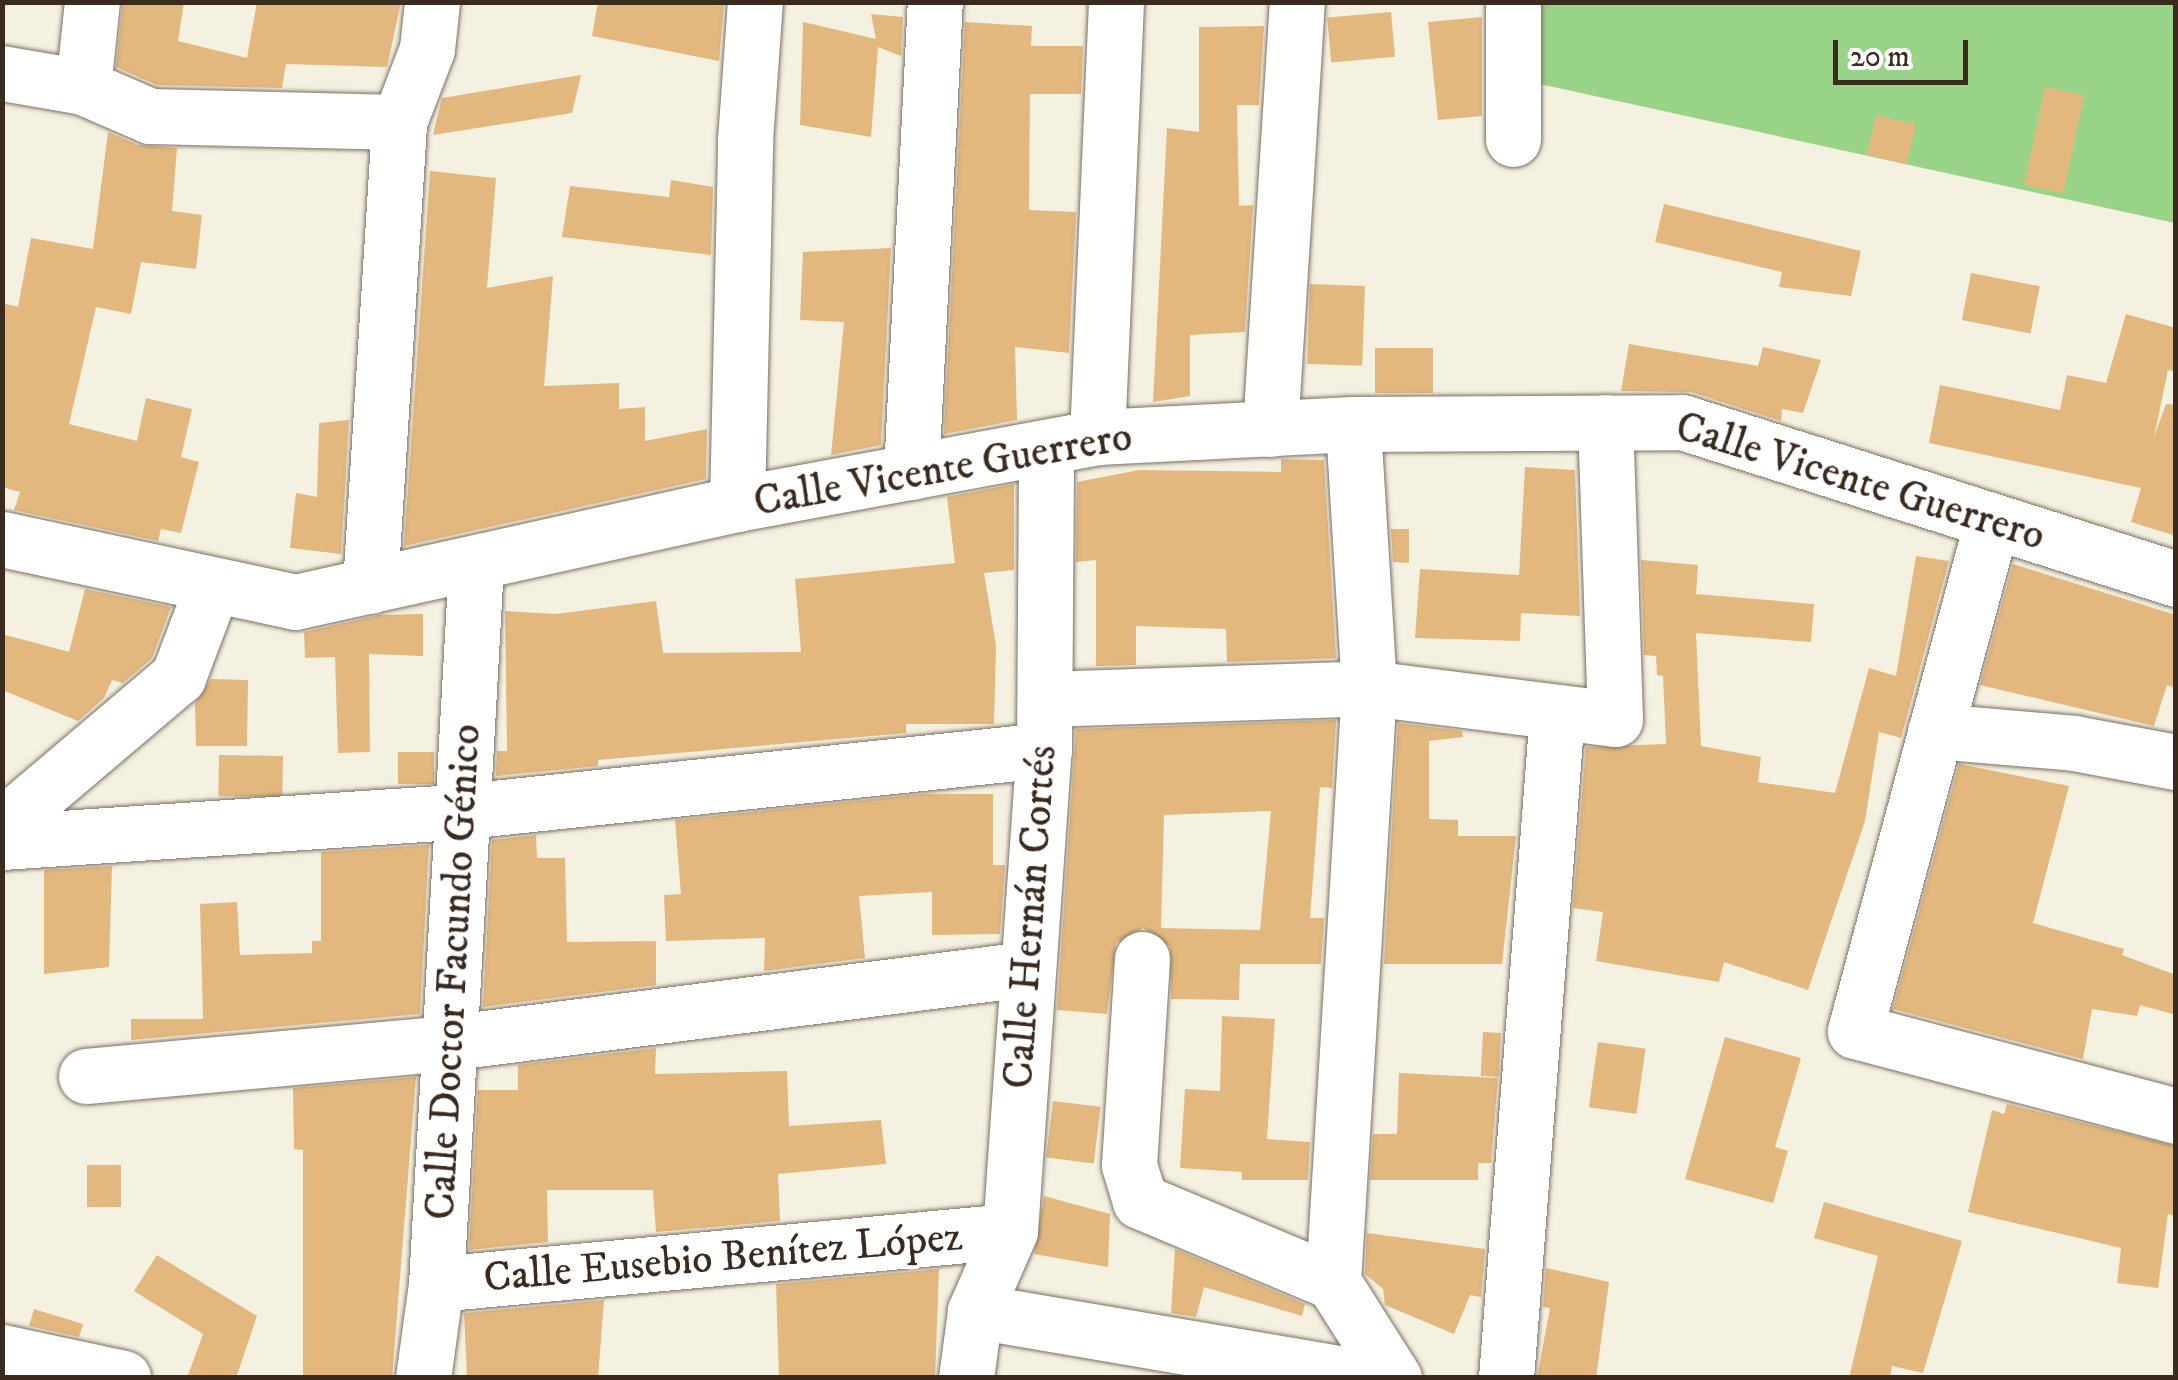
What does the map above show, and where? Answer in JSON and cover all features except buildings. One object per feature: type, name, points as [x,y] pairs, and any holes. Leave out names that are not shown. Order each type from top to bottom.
[{"type":"street","points":[[84,87],[92,2]]},
{"type":"street","points":[[370,586],[398,122],[427,49],[432,2]]},
{"type":"street","points":[[737,504],[745,140],[755,2]]},
{"type":"street","points":[[911,472],[935,2]]},
{"type":"street","name":"Calle Hernán Cortés","points":[[966,1378],[975,1311],[1010,1231],[1045,724],[1116,2]]},
{"type":"street","points":[[1270,429],[1297,2]]},
{"type":"street","points":[[1513,2],[1513,139]]},
{"type":"street","points":[[2,72],[84,87],[150,116],[398,122]]},
{"type":"street","points":[[2,842],[465,811],[1045,724],[1369,688],[1615,718],[1605,422]]},
{"type":"street","name":"Calle Vicente Guerrero","points":[[2,540],[295,602],[476,565],[737,504],[1071,442],[1353,424],[1682,422],[2176,579]]},
{"type":"street","points":[[1334,1282],[1369,688],[1353,424]]},
{"type":"street","points":[[1992,520],[1855,1030],[2176,1116]]},
{"type":"street","name":"Calle Doctor Facundo Génico","points":[[423,1378],[436,1284],[446,1042],[465,811],[476,565]]},
{"type":"street","points":[[2,826],[178,677],[212,586]]},
{"type":"street","points":[[1506,1378],[1557,712]]},
{"type":"street","points":[[1935,731],[2074,743],[2176,762]]},
{"type":"street","points":[[1142,959],[1129,1165],[1140,1201],[1334,1282],[1394,1378]]},
{"type":"street","points":[[86,1076],[446,1042],[1026,969]]},
{"type":"street","name":"Calle Eusebio Benítez López","points":[[436,1284],[1010,1231]]},
{"type":"street","points":[[975,1311],[1364,1378]]},
{"type":"street","points":[[2,1352],[124,1378]]},
{"type":"green space","points":[[1536,3],[2175,3],[2175,223],[1535,83]]}]
